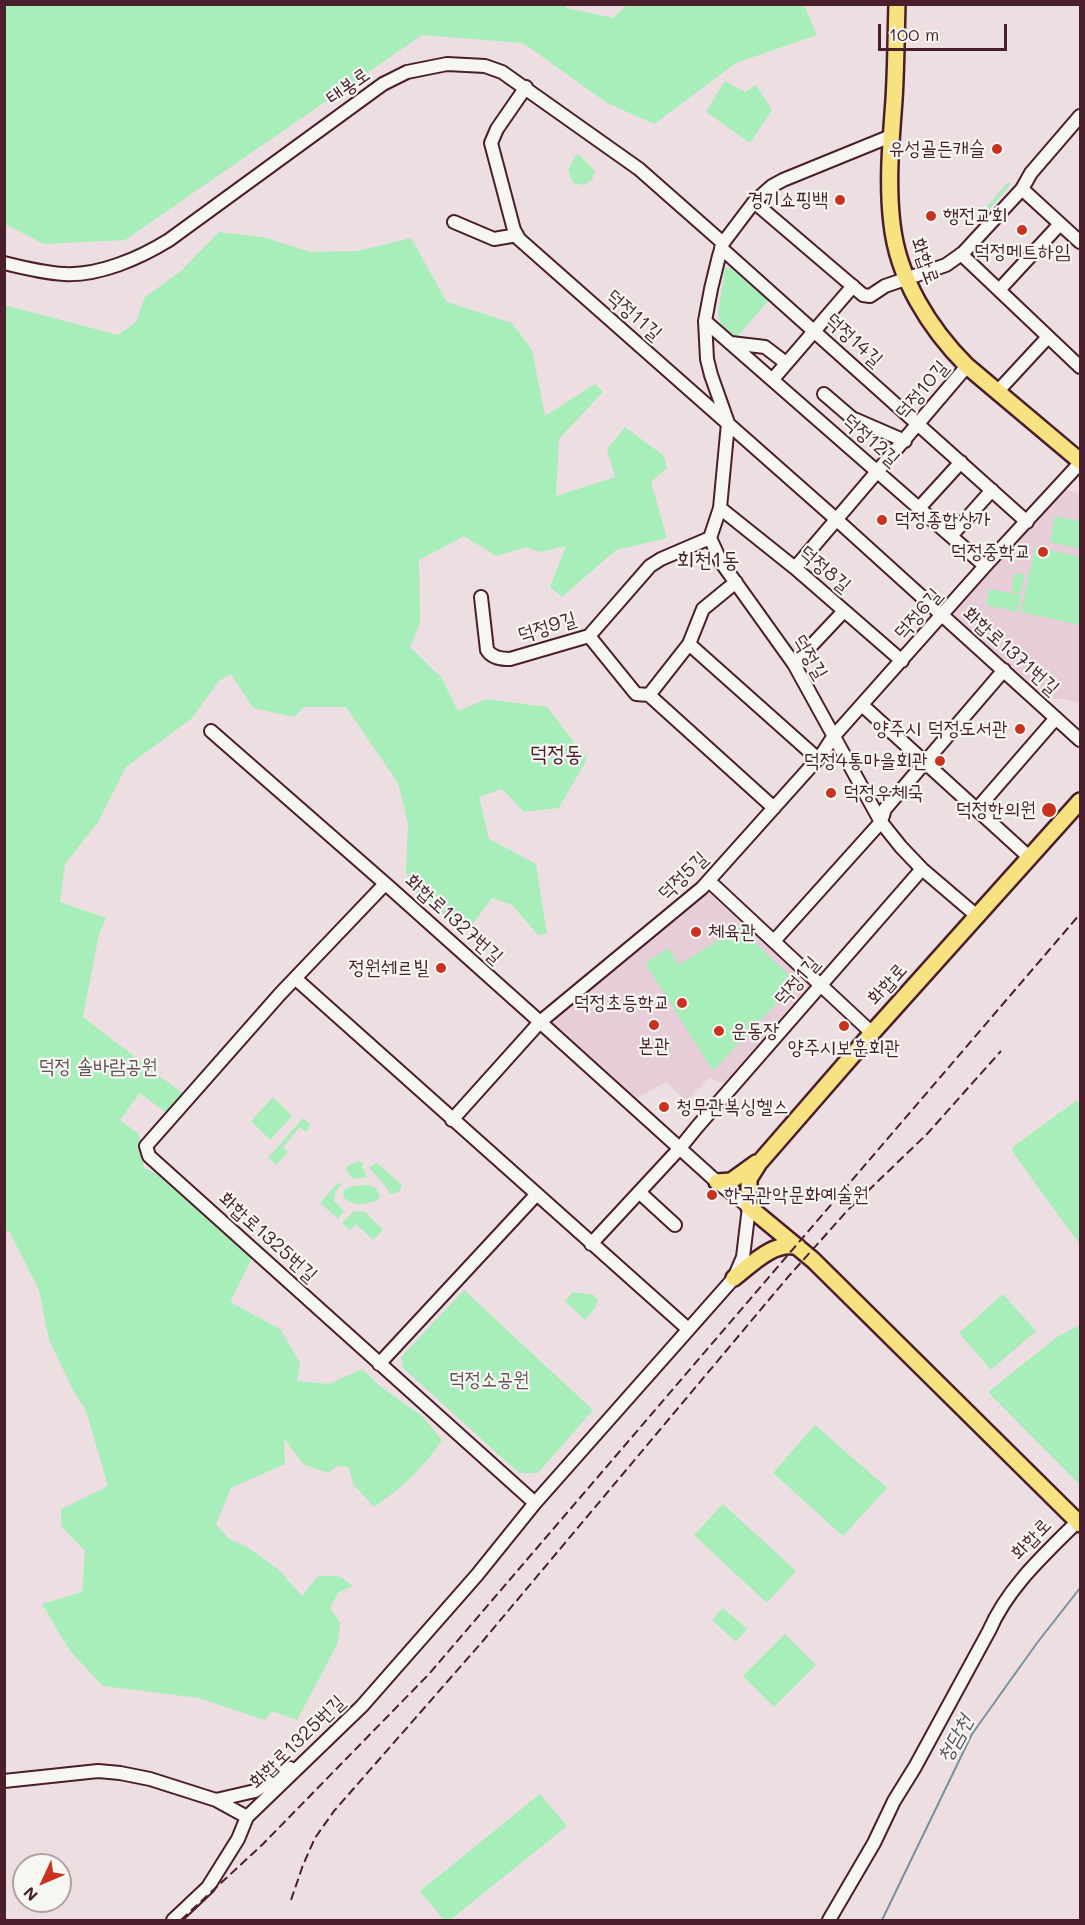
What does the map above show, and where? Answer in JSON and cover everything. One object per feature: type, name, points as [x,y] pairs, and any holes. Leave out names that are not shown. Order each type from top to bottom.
[{"type":"main road","name":"화합로","points":[[897,4],[891,136],[892,225],[907,279],[916,299],[937,332],[967,366],[1080,462]]},
{"type":"main road","name":"화합로","points":[[1079,1522],[813,1260],[749,1207],[749,1179],[764,1158],[872,1033],[1080,801]]},
{"type":"main road","points":[[722,1185],[764,1158]]},
{"type":"main road","points":[[734,1278],[774,1249],[794,1243]]},
{"type":"street","name":"태봉로","points":[[4,262],[35,270],[66,274],[123,263],[148,253],[383,84],[407,72],[438,65],[469,64],[485,66],[502,72],[639,169],[704,226],[721,250]]},
{"type":"street","points":[[454,222],[494,239],[517,235],[491,143],[526,87]]},
{"type":"street","points":[[754,202],[863,295],[868,296],[882,287],[946,265],[961,254],[1022,189],[1031,173],[1080,116]]},
{"type":"street","points":[[710,538],[720,508],[728,423],[707,359],[705,321],[721,250],[736,225],[754,202],[772,186],[891,136]]},
{"type":"street","points":[[1022,189],[1080,242]]},
{"type":"street","points":[[999,291],[1060,224]]},
{"type":"street","points":[[704,226],[720,231],[736,225]]},
{"type":"street","name":"덕정11길","points":[[517,235],[728,423]]},
{"type":"street","name":"덕정14길","points":[[721,250],[1027,522]]},
{"type":"street","points":[[961,254],[1080,368]]},
{"type":"street","points":[[773,380],[853,286]]},
{"type":"street","name":"덕정12길","points":[[705,321],[985,566]]},
{"type":"street","points":[[998,391],[1048,337]]},
{"type":"street","points":[[731,343],[765,347],[786,363]]},
{"type":"street","name":"덕정10길","points":[[795,568],[967,366]]},
{"type":"street","points":[[699,397],[707,393],[714,384]]},
{"type":"street","name":"덕정12길","points":[[824,394],[852,418],[905,441]]},
{"type":"street","points":[[728,423],[943,615]]},
{"type":"street","points":[[919,508],[961,462]]},
{"type":"street","name":"덕정6길","points":[[833,737],[1080,462]]},
{"type":"street","points":[[951,536],[992,490]]},
{"type":"street","name":"덕정8길","points":[[720,508],[795,568],[902,661]]},
{"type":"street","name":"덕정길","points":[[710,538],[718,557],[794,664],[881,822],[922,869],[977,916]]},
{"type":"street","name":"덕정9길","points":[[482,597],[487,650],[496,658],[510,659],[589,636],[650,566],[710,538]]},
{"type":"street","points":[[649,695],[688,644],[703,609],[736,582]]},
{"type":"street","points":[[794,664],[844,610]]},
{"type":"street","name":"화합로1371번길","points":[[943,615],[1080,740]]},
{"type":"street","points":[[589,636],[636,695],[649,695],[774,808]]},
{"type":"street","points":[[688,644],[818,759]]},
{"type":"street","points":[[774,940],[881,822],[885,809],[1004,670]]},
{"type":"street","points":[[862,705],[1029,857]]},
{"type":"street","points":[[977,809],[1056,718]]},
{"type":"street","points":[[211,731],[388,886]]},
{"type":"street","name":"덕정5길","points":[[540,1022],[657,927],[709,881],[818,759],[833,737]]},
{"type":"street","name":"덕정1길","points":[[680,1148],[820,983],[922,869]]},
{"type":"street","points":[[709,881],[872,1033]]},
{"type":"street","name":"화합로1327번길","points":[[296,979],[381,887],[388,886],[722,1185]]},
{"type":"street","points":[[296,979],[688,1329]]},
{"type":"street","name":"화합로1325번길","points":[[296,979],[280,994],[149,1142],[146,1150],[149,1156],[535,1503]]},
{"type":"street","points":[[452,1120],[540,1022]]},
{"type":"street","points":[[591,1244],[680,1148]]},
{"type":"street","name":"화합로","points":[[722,1185],[749,1207]]},
{"type":"street","points":[[639,1192],[675,1225]]},
{"type":"street","points":[[380,1364],[536,1195]]},
{"type":"street","name":"화합로1325번길","points":[[4,1781],[98,1771],[120,1773],[150,1779],[216,1800],[248,1817],[362,1706],[437,1622],[535,1503],[734,1278],[743,1257],[749,1207]]},
{"type":"street","name":"화합로","points":[[829,1920],[874,1843],[894,1801],[915,1767],[989,1631],[998,1610],[1025,1575],[1079,1522]]},
{"type":"street","points":[[216,1800],[255,1791],[320,1746]]},
{"type":"street","points":[[4,1774],[43,1777]]},
{"type":"street","points":[[173,1920],[208,1887],[238,1839],[248,1817]]},
{"type":"shaded area","name":"덕정중학교","points":[[1064,489],[1080,494],[1080,703],[1063,699],[1042,699],[953,620],[952,611]]},
{"type":"shaded area","name":"덕정초등학교","points":[[709,893],[810,985],[724,1084],[709,1078],[686,1101],[666,1082],[634,1100],[547,1022]]},
{"type":"green space","points":[[563,4],[567,8],[613,18],[627,5],[804,5],[817,35],[736,63],[654,124],[607,103],[523,43],[422,35],[125,240],[44,244],[5,224],[5,5]]},
{"type":"green space","points":[[725,81],[745,92],[756,85],[772,110],[750,143],[706,112]]},
{"type":"green space","points":[[578,154],[595,171],[592,180],[584,185],[573,183],[568,170]]},
{"type":"green space","points":[[1008,182],[1011,184],[976,225],[973,223]]},
{"type":"green space","name":"덕정 솔바람공원","points":[[219,232],[263,237],[311,252],[358,251],[411,238],[447,302],[512,323],[532,350],[545,416],[595,384],[603,392],[559,439],[556,496],[615,477],[607,449],[625,427],[664,456],[667,468],[651,482],[667,538],[616,550],[562,597],[550,587],[566,546],[540,552],[526,547],[496,556],[464,536],[419,560],[420,623],[410,647],[441,677],[458,711],[487,699],[547,707],[587,759],[559,808],[524,812],[502,789],[479,797],[489,839],[536,864],[547,934],[538,935],[512,905],[492,898],[467,932],[416,893],[406,872],[408,824],[398,783],[346,707],[304,707],[294,717],[253,708],[231,674],[219,681],[191,719],[126,767],[98,822],[65,864],[60,902],[106,918],[99,934],[83,1017],[183,1094],[168,1114],[140,1093],[120,1120],[139,1134],[144,1168],[168,1179],[254,1254],[230,1302],[280,1329],[300,1363],[297,1381],[328,1384],[362,1369],[380,1386],[422,1416],[442,1440],[411,1477],[374,1507],[353,1484],[349,1467],[337,1466],[328,1473],[303,1464],[284,1438],[285,1464],[231,1488],[216,1524],[229,1539],[247,1547],[278,1569],[302,1596],[318,1576],[339,1576],[353,1586],[338,1593],[330,1608],[340,1623],[337,1645],[297,1720],[272,1711],[265,1720],[199,1698],[103,1686],[70,1651],[42,1604],[82,1592],[85,1551],[61,1526],[61,1509],[108,1486],[86,1411],[73,1390],[49,1340],[39,1290],[9,1231],[5,1232],[4,305],[118,335],[136,322],[145,297],[181,271]]},
{"type":"green space","points":[[725,268],[731,268],[770,299],[735,339],[721,327],[718,314]]},
{"type":"green space","points":[[1055,516],[1080,521],[1080,549],[1050,542]]},
{"type":"green space","points":[[1035,547],[1080,557],[1080,625],[1021,612]]},
{"type":"green space","points":[[1015,573],[1025,575],[1021,593],[1011,591]]},
{"type":"green space","points":[[989,589],[1021,595],[1018,612],[986,605]]},
{"type":"green space","name":"운동장","points":[[739,927],[789,975],[782,983],[789,990],[713,1071],[645,963],[668,948],[679,965]]},
{"type":"green space","points":[[273,1097],[292,1116],[270,1140],[251,1121]]},
{"type":"green space","points":[[1076,1101],[1080,1102],[1080,1245],[1012,1151],[1014,1146]]},
{"type":"green space","points":[[303,1118],[310,1125],[306,1132],[300,1127],[283,1147],[288,1152],[276,1165],[268,1158]]},
{"type":"green space","points":[[358,1161],[363,1163],[362,1167],[367,1177],[353,1179],[346,1170],[347,1166]]},
{"type":"green space","points":[[377,1163],[402,1185],[399,1192],[390,1194],[369,1167]]},
{"type":"green space","points":[[343,1182],[335,1193],[334,1201],[344,1211],[338,1219],[320,1203],[336,1185]]},
{"type":"green space","points":[[352,1186],[375,1187],[380,1196],[378,1200],[359,1204],[343,1197],[344,1190]]},
{"type":"green space","points":[[354,1211],[365,1212],[383,1230],[373,1240],[356,1224],[350,1230],[342,1223]]},
{"type":"green space","name":"덕정소공원","points":[[464,1290],[593,1410],[538,1473],[519,1473],[403,1368],[401,1357]]},
{"type":"green space","points":[[573,1292],[594,1295],[598,1300],[595,1308],[585,1320],[565,1301]]},
{"type":"green space","points":[[1003,1294],[1036,1331],[991,1370],[959,1333]]},
{"type":"green space","points":[[1080,1325],[1080,1485],[988,1392],[1057,1337]]},
{"type":"green space","points":[[815,1425],[887,1488],[843,1536],[773,1473]]},
{"type":"green space","points":[[723,1504],[796,1571],[767,1603],[694,1535]]},
{"type":"green space","points":[[723,1608],[747,1629],[736,1642],[712,1620]]},
{"type":"green space","points":[[785,1634],[816,1665],[774,1707],[743,1676]]},
{"type":"green space","points":[[540,1794],[567,1826],[450,1920],[444,1920],[420,1891]]},
{"type":"waterway","name":"청담천","points":[[882,1920],[972,1734],[1037,1643],[1080,1588]]},
{"type":"railway","points":[[181,1920],[263,1844],[429,1674],[1080,914]]},
{"type":"railway","points":[[291,1900],[315,1838],[334,1811],[482,1642],[788,1277],[847,1211],[927,1134],[1001,1051]]},
{"type":"place","name":"유성골든캐슬","points":[[997,149]]},
{"type":"place","name":"경기쇼핑백","points":[[840,200]]},
{"type":"place","name":"행전교회","points":[[931,216]]},
{"type":"place","name":"덕정메트하임","points":[[1022,230]]},
{"type":"place","name":"덕정종합상가","points":[[882,520]]},
{"type":"place","name":"덕정중학교","points":[[1043,552]]},
{"type":"place","name":"양주시 덕정도서관","points":[[1020,729]]},
{"type":"place","name":"덕정4통마을회관","points":[[940,761]]},
{"type":"place","name":"덕정우체국","points":[[831,793]]},
{"type":"place","name":"덕정한의원","points":[[1049,810]]},
{"type":"place","name":"체육관","points":[[696,932]]},
{"type":"place","name":"정원쉐르빌","points":[[441,968]]},
{"type":"place","name":"덕정초등학교","points":[[682,1003]]},
{"type":"place","name":"본관","points":[[654,1025]]},
{"type":"place","name":"양주시보훈회관","points":[[844,1026]]},
{"type":"place","name":"운동장","points":[[719,1031]]},
{"type":"place","name":"청무관복싱헬스","points":[[664,1107]]},
{"type":"place","name":"한국관악문화예술원","points":[[712,1195]]},
{"type":"district","name":"회천1동","points":[[708,560]]},
{"type":"district","name":"덕정동","points":[[556,754]]}]
